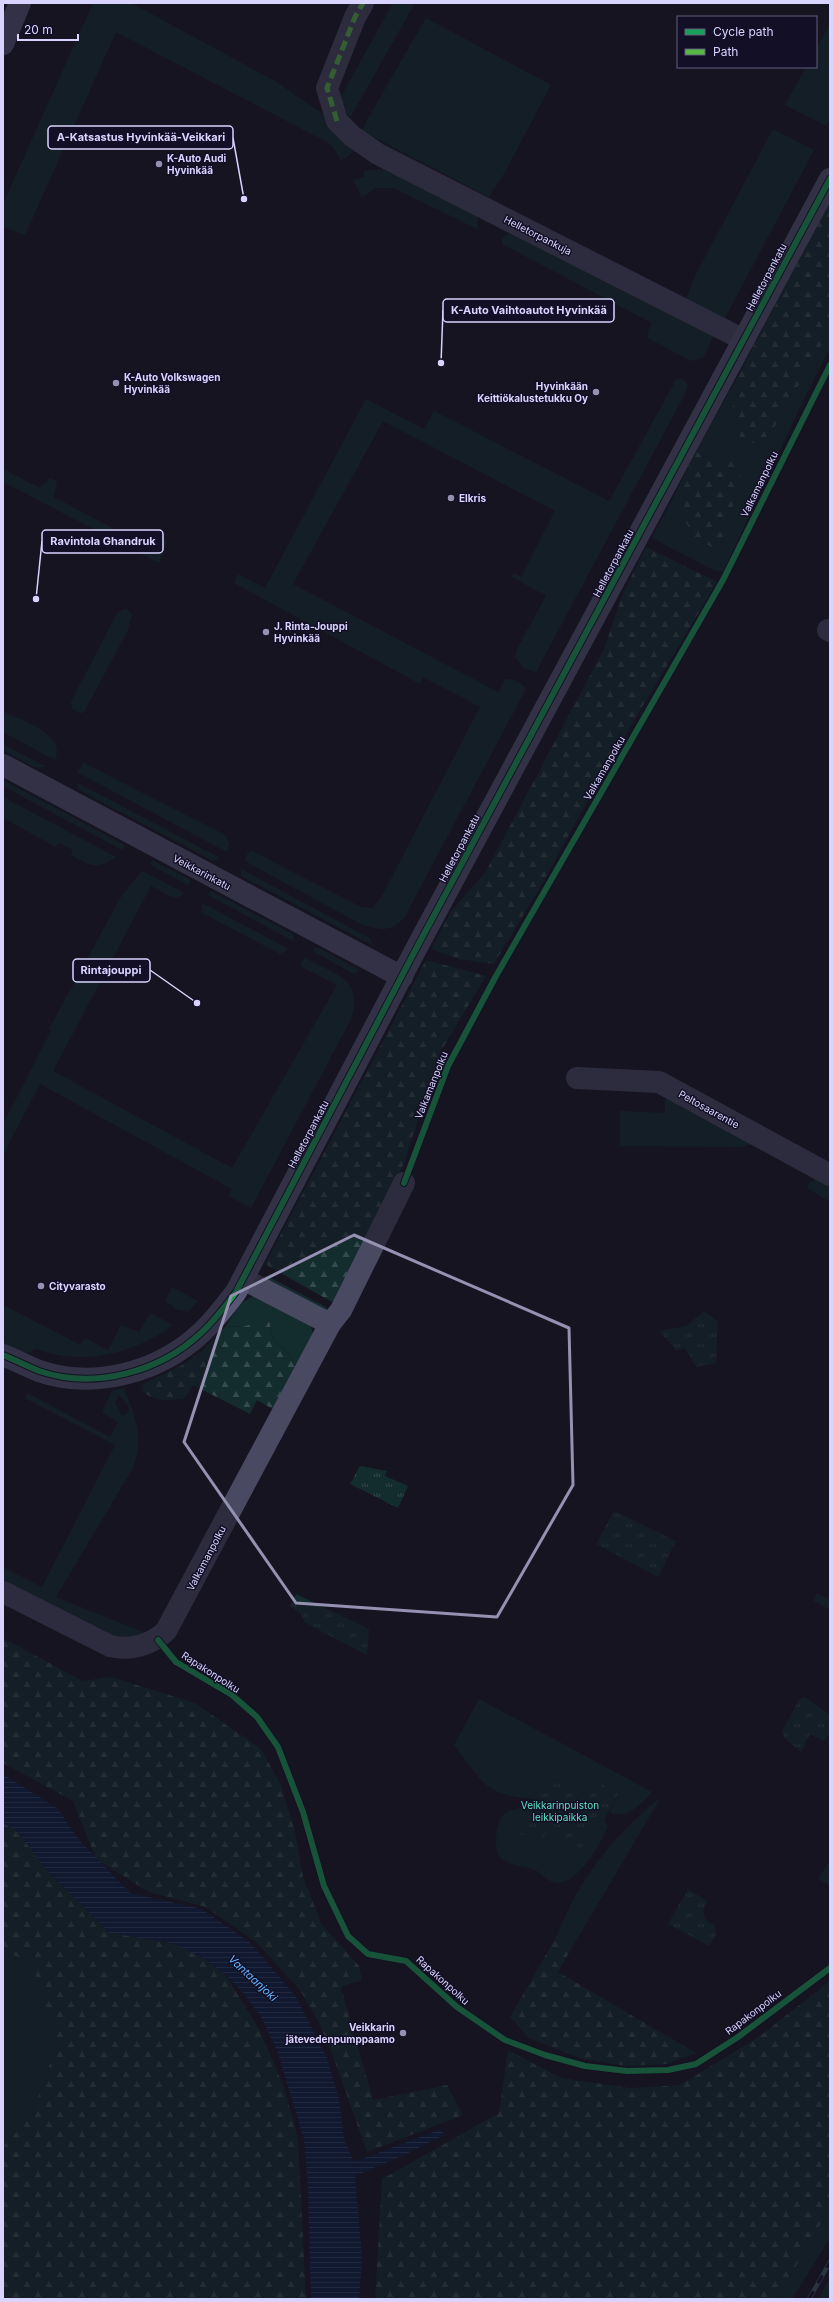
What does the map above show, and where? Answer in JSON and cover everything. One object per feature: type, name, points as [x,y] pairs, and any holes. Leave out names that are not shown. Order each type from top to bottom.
[{"type":"street","points":[[3,44],[20,3]]},
{"type":"street","name":"Helletorpankuja","points":[[363,3],[355,17],[327,88],[337,121],[352,136],[378,154],[744,340]]},
{"type":"street","name":"Helletorpankatu","points":[[3,1355],[40,1371],[72,1378],[95,1379],[117,1376],[140,1370],[185,1346],[202,1332],[219,1314],[243,1279],[402,977],[830,179]]},
{"type":"street","name":"Veikkarinkatu","points":[[3,765],[402,977]]},
{"type":"street","name":"Peltosaarentie","points":[[577,1078],[658,1082],[830,1175]]},
{"type":"street","name":"Valkamanpolku","points":[[3,1592],[110,1646],[123,1649],[158,1640],[166,1631],[330,1324],[341,1310],[404,1183]]},
{"type":"street","points":[[243,1279],[330,1324]]},
{"type":"highlighted area","points":[[354,1235],[569,1328],[573,1485],[497,1617],[296,1603],[184,1442],[231,1296]]},
{"type":"green space","points":[[93,3],[131,3],[275,81],[323,114],[351,146],[353,152],[341,161],[333,147],[327,142],[116,32],[25,235],[3,227],[3,204]]},
{"type":"green space","points":[[393,3],[415,3],[351,116],[348,116],[340,98]]},
{"type":"green space","points":[[426,18],[551,85],[505,172],[489,197],[362,131]]},
{"type":"green space","points":[[830,24],[830,118],[826,126],[785,105],[805,68],[817,68],[817,47]]},
{"type":"green space","points":[[773,129],[814,150],[725,318],[686,299],[696,274]]},
{"type":"green space","points":[[380,169],[391,171],[478,214],[477,229],[394,188],[376,188],[362,197],[353,180],[364,177],[364,171]]},
{"type":"green space","points":[[830,201],[830,330],[773,430],[759,444],[747,442],[738,435],[733,419],[738,376]]},
{"type":"green space","points":[[514,233],[714,335],[703,358],[691,361],[648,338],[648,331],[652,323],[502,244],[502,238],[507,234]]},
{"type":"green space","points":[[830,330],[830,348],[804,399],[723,572],[711,569],[652,538],[681,482],[681,514],[694,537],[720,552],[727,519],[744,483],[731,461],[696,452],[738,376],[733,405],[759,444],[773,430]]},
{"type":"green space","points":[[677,378],[683,379],[688,386],[686,392],[536,672],[524,668],[515,657],[518,647],[546,596],[512,577],[513,573],[521,577],[555,511],[383,421],[293,584],[498,692],[505,679],[517,681],[526,689],[404,918],[399,923],[384,929],[361,924],[245,861],[247,854],[252,851],[361,907],[373,908],[383,894],[480,707],[423,677],[420,684],[234,583],[238,574],[265,588],[366,399],[424,429],[434,411],[609,501]]},
{"type":"green space","points":[[696,452],[731,461],[744,483],[727,519],[720,552],[694,537],[681,514],[681,482]]},
{"type":"green space","points":[[3,469],[40,488],[50,478],[57,481],[54,497],[146,546],[157,535],[167,541],[159,563],[3,482]]},
{"type":"green space","points":[[646,547],[717,582],[605,769],[542,884],[494,964],[459,959],[431,949],[452,910],[485,873],[604,649],[623,593]]},
{"type":"green space","points":[[125,609],[129,610],[132,616],[127,632],[84,712],[81,713],[72,709],[71,702],[117,613]]},
{"type":"green space","points":[[3,711],[31,724],[49,736],[57,751],[55,760],[3,732]]},
{"type":"green space","points":[[3,744],[46,767],[34,767],[3,750]]},
{"type":"green space","points":[[84,763],[225,835],[229,844],[228,849],[225,851],[77,772]]},
{"type":"green space","points":[[3,780],[123,844],[125,847],[122,850],[3,786]]},
{"type":"green space","points":[[76,782],[220,858],[213,861],[79,790]]},
{"type":"green space","points":[[3,797],[116,857],[98,865],[84,862],[71,855],[73,850],[59,843],[56,847],[3,818]]},
{"type":"green space","points":[[153,861],[191,880],[188,885],[151,865],[150,862]]},
{"type":"green space","points":[[241,869],[371,939],[372,945],[241,876]]},
{"type":"green space","points":[[142,871],[183,892],[181,896],[174,898],[151,886],[53,1071],[232,1168],[337,985],[300,966],[304,957],[344,979],[350,986],[354,995],[354,1005],[351,1019],[251,1208],[228,1196],[232,1189],[40,1084],[3,1155],[3,1124],[51,1031],[49,1029],[122,895]]},
{"type":"green space","points":[[211,891],[293,934],[293,941],[208,895]]},
{"type":"green space","points":[[202,903],[289,949],[280,954],[201,912]]},
{"type":"green space","points":[[315,948],[319,948],[359,970],[354,974],[316,953],[313,950]]},
{"type":"green space","points":[[426,960],[486,976],[441,1051],[403,1166],[339,1300],[332,1302],[265,1264]]},
{"type":"green space","points":[[665,1099],[671,1100],[753,1144],[741,1147],[620,1146],[620,1111],[665,1113]]},
{"type":"green space","points":[[816,1179],[830,1185],[830,1202],[807,1188],[809,1183]]},
{"type":"green space","points":[[265,1275],[326,1307],[328,1310],[324,1311],[268,1282]]},
{"type":"green space","points":[[172,1287],[198,1301],[188,1312],[175,1309],[174,1306],[165,1301]]},
{"type":"green space","points":[[253,1296],[309,1323],[313,1335],[311,1346],[299,1369],[287,1352],[273,1340],[270,1324],[256,1322],[246,1326],[225,1327],[240,1304]]},
{"type":"green space","points":[[3,1305],[81,1345],[85,1338],[108,1350],[121,1325],[139,1332],[150,1313],[173,1325],[142,1343],[126,1350],[108,1354],[90,1357],[72,1357],[37,1349],[25,1354],[3,1343],[6,1336],[3,1334]]},
{"type":"green space","points":[[704,1311],[718,1322],[716,1363],[696,1367],[685,1348],[677,1351],[659,1331],[686,1326]]},
{"type":"green space","points":[[265,1315],[270,1324],[273,1340],[287,1352],[299,1369],[276,1411],[257,1400],[250,1414],[193,1385],[185,1398],[179,1399],[157,1399],[142,1391],[143,1384],[182,1365],[203,1350],[225,1327],[246,1326]]},
{"type":"green space","points":[[124,1388],[137,1427],[137,1455],[134,1466],[56,1597],[143,1632],[146,1636],[122,1643],[3,1586],[3,1567],[42,1587],[115,1445],[25,1398],[27,1393],[110,1437],[118,1422],[102,1412],[112,1391]],"holes":[[[119,1395],[128,1405],[129,1412],[122,1416],[115,1403]]]},
{"type":"green space","points":[[360,1466],[387,1471],[385,1476],[408,1486],[398,1508],[350,1484]]},
{"type":"green space","points":[[614,1511],[676,1541],[658,1577],[596,1544]]},
{"type":"green space","points":[[817,1593],[830,1600],[830,1610],[814,1601]]},
{"type":"green space","points":[[296,1594],[369,1629],[367,1655],[305,1623],[301,1614],[290,1606]]},
{"type":"green space","points":[[3,1638],[83,1681],[111,1677],[195,1703],[261,1749],[281,1785],[295,1832],[303,1877],[322,1925],[359,1966],[362,1980],[341,1987],[373,2100],[447,2085],[463,2115],[367,2152],[333,2056],[319,2023],[300,1990],[256,1942],[205,1907],[149,1892],[96,1859],[73,1801],[3,1763]]},
{"type":"green space","points":[[805,1697],[830,1715],[830,1733],[824,1741],[810,1734],[801,1752],[784,1738],[782,1731],[800,1698]]},
{"type":"green space","points":[[479,1699],[652,1792],[638,1806],[627,1813],[615,1814],[610,1812],[619,1793],[589,1796],[553,1779],[542,1786],[534,1799],[517,1797],[494,1790],[479,1777],[454,1745]]},
{"type":"green space","name":"Veikkarinpuiston leikkipaikka","points":[[553,1779],[589,1796],[597,1782],[619,1793],[604,1820],[595,1822],[581,1850],[546,1833],[541,1843],[514,1831],[542,1786]]},
{"type":"green space","points":[[661,1797],[573,1946],[555,1939],[577,1892],[589,1873],[617,1838]]},
{"type":"green space","points":[[520,1808],[528,1808],[515,1831],[541,1843],[546,1833],[604,1820],[608,1826],[600,1843],[578,1872],[570,1879],[561,1883],[553,1882],[531,1868],[509,1863],[498,1855],[496,1838],[499,1821],[507,1812]]},
{"type":"green space","points":[[3,1823],[17,1831],[50,1874],[110,1933],[172,1943],[203,1958],[225,1974],[259,2029],[284,2087],[298,2138],[306,2299],[3,2299],[3,2146],[32,2115],[58,2041],[31,1961],[3,1952]]},
{"type":"green space","points":[[830,1860],[830,1883],[829,1885],[818,1879]]},
{"type":"green space","points":[[688,1889],[707,1901],[703,1911],[705,1919],[715,1926],[716,1935],[709,1946],[668,1924]]},
{"type":"green space","points":[[555,1939],[573,1946],[558,1972],[696,2053],[667,2064],[627,2066],[582,2059],[529,2038],[510,2017]]},
{"type":"green space","points":[[3,1952],[31,1961],[58,2041],[32,2115],[3,2146]]},
{"type":"green space","points":[[830,1981],[830,2208],[777,2299],[375,2299],[382,2179],[499,2113],[508,2050],[561,2078],[630,2088],[680,2085],[760,2036]]},
{"type":"green space","points":[[830,2208],[830,2238],[792,2299],[777,2299]]},
{"type":"green space","points":[[830,2278],[830,2299],[818,2299]]},
{"type":"water","name":"Vantaanjoki","points":[[3,1774],[58,1809],[79,1840],[130,1893],[202,1909],[252,1944],[296,1997],[327,2058],[339,2099],[344,2139],[354,2162],[441,2129],[444,2135],[402,2156],[355,2176],[362,2258],[359,2299],[311,2299],[308,2185],[304,2139],[278,2053],[262,2018],[241,1990],[225,1974],[203,1958],[172,1943],[110,1933],[50,1874],[17,1831],[3,1823]]},
{"type":"railway","points":[[809,2299],[830,2262]]},
{"type":"marked path","points":[[337,121],[327,88],[355,17],[363,3]]},
{"type":"cycle path","points":[[3,1355],[39,1371],[60,1376],[82,1379],[104,1378],[126,1374],[167,1358],[185,1346],[211,1323],[236,1292],[417,947],[830,179]]},
{"type":"cycle path","points":[[404,1183],[448,1066],[496,976],[723,580],[830,365]]},
{"type":"cycle path","name":"Rapakonpolku","points":[[158,1640],[176,1662],[232,1695],[257,1717],[278,1747],[303,1812],[324,1886],[348,1936],[368,1954],[406,1961],[457,2007],[505,2040],[545,2055],[585,2066],[627,2071],[668,2070],[696,2064],[738,2037],[830,1968]]},
{"type":"place","name":"K-Auto Audi Hyvinkää","points":[[159,164]]},
{"type":"place","name":"A-Katsastus Hyvinkää-Veikkari","points":[[244,199]]},
{"type":"place","name":"K-Auto Vaihtoautot Hyvinkää","points":[[441,363]]},
{"type":"place","name":"K-Auto Volkswagen Hyvinkää","points":[[116,383]]},
{"type":"place","name":"Hyvinkään Keittiökalustetukku Oy","points":[[596,392]]},
{"type":"place","name":"Elkris","points":[[451,498]]},
{"type":"place","name":"Ravintola Ghandruk","points":[[36,599]]},
{"type":"place","name":"J. Rinta-Jouppi Hyvinkää","points":[[266,632]]},
{"type":"place","name":"Rintajouppi","points":[[197,1003]]},
{"type":"place","name":"Cityvarasto","points":[[41,1286]]},
{"type":"place","name":"Veikkarin jätevedenpumppaamo","points":[[403,2033]]}]
